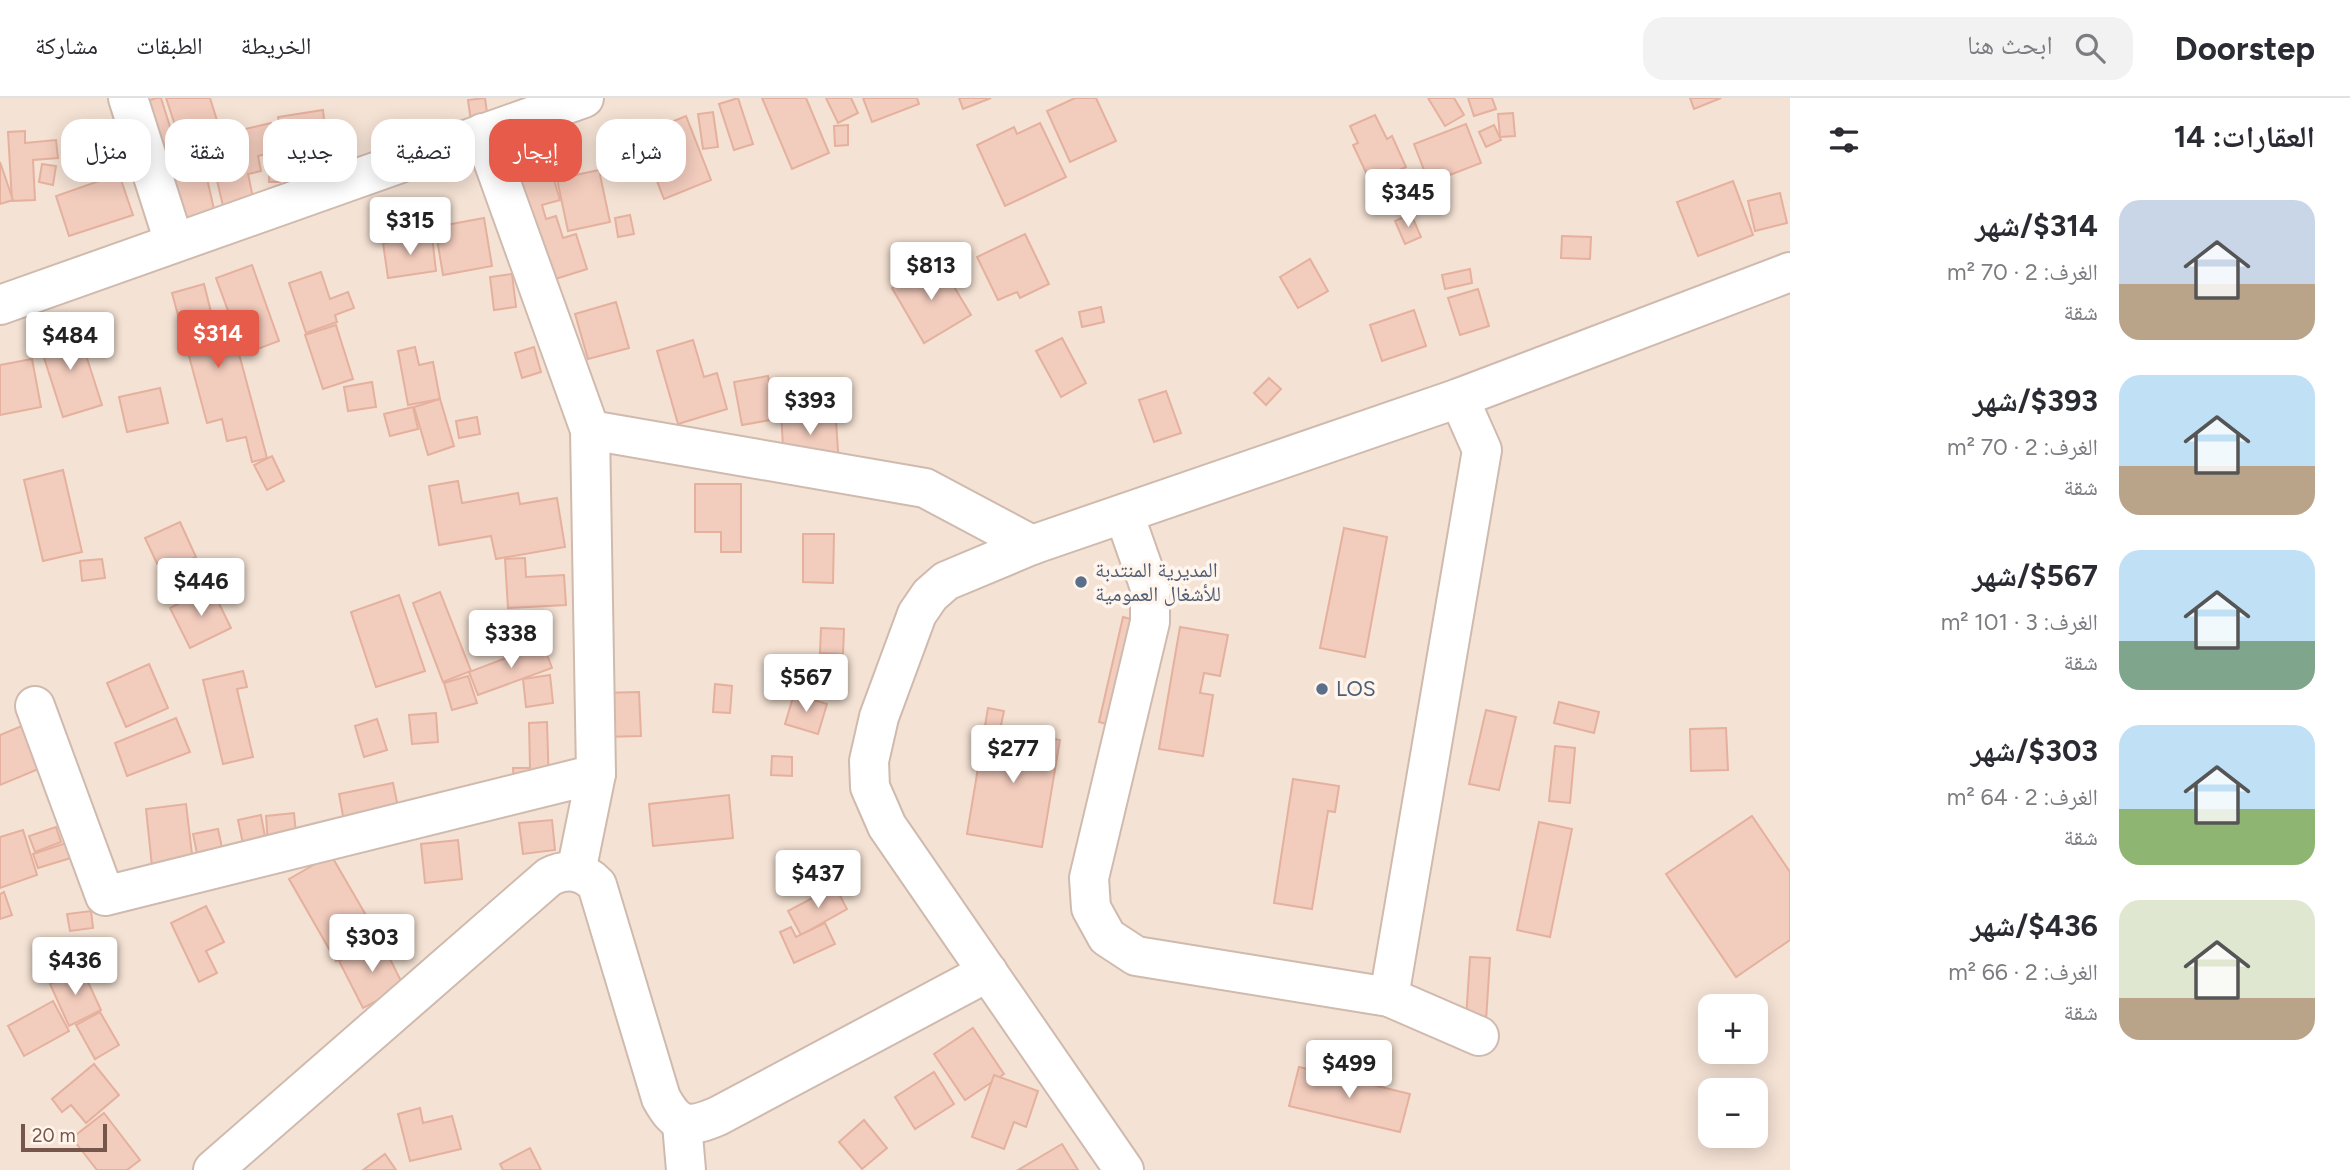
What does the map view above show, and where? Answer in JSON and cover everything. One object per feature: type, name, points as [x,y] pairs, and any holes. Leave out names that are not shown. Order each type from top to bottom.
[{"type":"street","points":[[128,98],[174,242]]},
{"type":"street","points":[[0,305],[584,98]]},
{"type":"street","points":[[484,133],[590,430],[596,774],[576,872]]},
{"type":"street","points":[[1124,1170],[887,826],[870,787],[869,761],[879,718],[917,614],[930,595],[946,581],[1032,545],[1459,398],[1790,272]]},
{"type":"street","points":[[1389,997],[1482,450],[1459,398]]},
{"type":"street","points":[[590,430],[925,488],[1032,545]]},
{"type":"street","points":[[1124,514],[1150,588],[1150,622],[1089,878],[1091,908],[1107,937],[1136,956],[1389,997],[1479,1036]]},
{"type":"street","points":[[36,706],[105,896],[596,774]]},
{"type":"street","points":[[213,1170],[549,877],[561,871],[587,875],[597,885],[661,1098],[671,1116],[682,1124],[702,1123],[718,1116],[988,972]]},
{"type":"street","points":[[682,1124],[686,1170]]},
{"type":"shaded area","points":[[0,98],[1790,98],[1790,1170],[0,1170]]},
{"type":"building","points":[[161,98],[168,119],[165,119],[165,153],[153,157],[151,119],[141,119],[136,105]]},
{"type":"building","points":[[166,98],[210,98],[217,119],[173,119]]},
{"type":"building","points":[[485,98],[488,120],[475,122],[475,119],[471,119],[468,100]]},
{"type":"building","points":[[738,98],[753,144],[734,150],[719,104]]},
{"type":"building","points":[[762,98],[806,98],[829,153],[792,169]]},
{"type":"building","points":[[826,98],[851,98],[858,113],[838,123]]},
{"type":"building","points":[[863,98],[917,98],[919,104],[872,122]]},
{"type":"building","points":[[959,98],[991,98],[963,109]]},
{"type":"building","points":[[1075,98],[1096,98],[1116,141],[1070,162],[1047,111]]},
{"type":"building","points":[[1428,98],[1454,98],[1464,115],[1445,126]]},
{"type":"building","points":[[1468,98],[1492,98],[1496,109],[1474,116]]},
{"type":"building","points":[[1690,98],[1721,98],[1694,109]]},
{"type":"building","points":[[323,110],[324,119],[278,119]]},
{"type":"building","points":[[713,112],[718,147],[703,149],[698,114]]},
{"type":"building","points":[[1513,113],[1515,136],[1500,137],[1498,114]]},
{"type":"building","points":[[1375,115],[1387,139],[1392,136],[1406,167],[1371,183],[1353,145],[1358,143],[1350,126]]},
{"type":"building","points":[[686,116],[711,180],[664,199],[657,182],[686,182],[686,119],[679,119]]},
{"type":"building","points":[[1040,123],[1066,177],[1005,206],[977,145],[1014,127],[1017,134]]},
{"type":"building","points":[[1466,124],[1481,163],[1429,183],[1414,144]]},
{"type":"building","points":[[263,125],[263,155],[258,156],[261,171],[249,174],[249,128]]},
{"type":"building","points":[[848,125],[848,145],[835,146],[834,126]]},
{"type":"building","points":[[1494,125],[1501,140],[1486,147],[1479,132]]},
{"type":"building","points":[[25,131],[25,143],[56,140],[58,158],[33,160],[35,200],[12,201],[8,132]]},
{"type":"building","points":[[165,147],[165,182],[208,182],[218,227],[175,236],[154,150]]},
{"type":"building","points":[[0,162],[13,200],[0,204]]},
{"type":"building","points":[[42,164],[56,166],[53,185],[39,182]]},
{"type":"building","points":[[596,171],[596,182],[602,182],[610,222],[568,231],[558,182],[582,182],[582,174]]},
{"type":"building","points":[[249,179],[254,203],[224,210],[217,182],[249,182]]},
{"type":"building","points":[[1733,181],[1753,235],[1698,256],[1677,202]]},
{"type":"building","points":[[96,182],[122,182],[133,215],[69,236],[56,196]]},
{"type":"building","points":[[497,182],[555,182],[560,200],[542,205],[546,219],[556,216],[563,238],[576,234],[587,269],[530,287]]},
{"type":"building","points":[[1780,193],[1787,223],[1755,231],[1748,201]]},
{"type":"building","points":[[1411,214],[1421,237],[1405,244],[1395,221]]},
{"type":"building","points":[[630,215],[634,234],[618,237],[615,218]]},
{"type":"building","points":[[484,218],[492,266],[443,275],[435,227]]},
{"type":"building","points":[[1025,234],[1049,284],[1020,298],[1017,292],[998,300],[977,257]]},
{"type":"building","points":[[432,236],[436,271],[388,278],[383,243]]},
{"type":"building","points":[[1562,236],[1591,237],[1590,259],[1561,258]]},
{"type":"building","points":[[1310,259],[1328,291],[1298,308],[1280,277]]},
{"type":"building","points":[[938,260],[971,315],[924,343],[892,288]]},
{"type":"building","points":[[252,265],[279,341],[244,354],[216,278]]},
{"type":"building","points":[[1470,269],[1472,283],[1445,289],[1442,275]]},
{"type":"building","points":[[321,272],[330,299],[348,292],[354,308],[335,315],[337,322],[306,333],[289,283]]},
{"type":"building","points":[[512,274],[516,307],[494,310],[490,277]]},
{"type":"building","points":[[204,284],[215,328],[231,324],[267,458],[252,462],[246,437],[227,441],[222,419],[207,423],[172,293]]},
{"type":"building","points":[[1478,289],[1489,326],[1460,335],[1448,298]]},
{"type":"building","points":[[616,302],[629,348],[588,359],[575,314]]},
{"type":"building","points":[[1101,307],[1104,322],[1082,327],[1079,312]]},
{"type":"building","points":[[1414,310],[1426,346],[1382,361],[1370,325]]},
{"type":"building","points":[[336,325],[353,379],[323,389],[305,335]]},
{"type":"building","points":[[77,327],[102,405],[63,417],[38,339]]},
{"type":"building","points":[[1062,338],[1086,383],[1061,397],[1036,351]]},
{"type":"building","points":[[693,340],[704,377],[717,373],[727,409],[678,424],[657,351]]},
{"type":"building","points":[[415,347],[419,365],[433,362],[440,399],[408,405],[398,351]]},
{"type":"building","points":[[534,347],[541,372],[522,378],[515,353]]},
{"type":"building","points":[[32,359],[41,407],[0,415],[0,365]]},
{"type":"building","points":[[768,376],[776,419],[742,425],[734,382]]},
{"type":"building","points":[[1269,378],[1281,389],[1266,405],[1254,393]]},
{"type":"building","points":[[372,382],[376,407],[348,411],[344,387]]},
{"type":"building","points":[[160,388],[168,423],[127,432],[119,397]]},
{"type":"building","points":[[1166,391],[1181,433],[1154,442],[1139,400]]},
{"type":"building","points":[[440,399],[454,446],[428,455],[414,407]]},
{"type":"building","points":[[835,406],[839,465],[784,468],[781,409]]},
{"type":"building","points":[[413,407],[418,429],[390,436],[384,414]]},
{"type":"building","points":[[477,417],[480,434],[459,438],[456,421]]},
{"type":"building","points":[[272,456],[284,481],[267,490],[254,465]]},
{"type":"building","points":[[63,470],[82,552],[43,561],[24,480]]},
{"type":"building","points":[[458,481],[462,503],[518,493],[520,504],[557,498],[565,547],[496,559],[491,536],[439,545],[429,486]]},
{"type":"building","points":[[695,484],[741,484],[741,552],[721,552],[721,532],[695,532]]},
{"type":"building","points":[[180,522],[196,557],[162,574],[145,538]]},
{"type":"building","points":[[1344,528],[1387,537],[1365,657],[1320,648]]},
{"type":"building","points":[[803,534],[834,534],[833,583],[803,582]]},
{"type":"building","points":[[525,558],[526,577],[564,575],[566,605],[508,608],[505,559]]},
{"type":"building","points":[[102,559],[105,578],[82,581],[80,561]]},
{"type":"building","points":[[211,587],[231,628],[190,648],[170,608]]},
{"type":"building","points":[[440,592],[471,671],[443,682],[413,603]]},
{"type":"building","points":[[399,595],[425,671],[376,687],[351,612]]},
{"type":"building","points":[[1123,617],[1150,624],[1126,729],[1099,722]]},
{"type":"building","points":[[1180,627],[1228,635],[1220,676],[1204,673],[1200,693],[1213,695],[1203,756],[1159,749]]},
{"type":"building","points":[[821,628],[844,629],[843,654],[820,653]]},
{"type":"building","points":[[543,644],[552,668],[478,695],[469,672]]},
{"type":"building","points":[[149,664],[168,708],[126,727],[107,683]]},
{"type":"building","points":[[243,671],[247,687],[237,689],[253,757],[223,764],[203,680]]},
{"type":"building","points":[[550,675],[553,703],[526,707],[523,679]]},
{"type":"building","points":[[468,676],[477,703],[452,710],[444,683]]},
{"type":"building","points":[[715,684],[732,686],[730,713],[713,712]]},
{"type":"building","points":[[639,692],[641,736],[602,737],[600,693]]},
{"type":"building","points":[[794,694],[827,704],[818,734],[785,724]]},
{"type":"building","points":[[1559,702],[1599,712],[1594,733],[1554,723]]},
{"type":"building","points":[[988,708],[1004,711],[1000,730],[1060,740],[1042,847],[967,834]]},
{"type":"building","points":[[1486,710],[1516,717],[1499,790],[1469,784]]},
{"type":"building","points":[[436,713],[438,742],[412,744],[409,715]]},
{"type":"building","points":[[176,718],[190,752],[127,776],[115,743]]},
{"type":"building","points":[[377,719],[387,750],[364,757],[355,726]]},
{"type":"building","points":[[547,722],[549,786],[514,787],[513,768],[530,768],[529,723]]},
{"type":"building","points":[[24,725],[41,768],[0,785],[0,735]]},
{"type":"building","points":[[1726,728],[1728,770],[1691,771],[1690,729]]},
{"type":"building","points":[[1555,746],[1575,748],[1570,803],[1549,801]]},
{"type":"building","points":[[772,756],[792,757],[792,776],[771,775]]},
{"type":"building","points":[[1293,779],[1339,786],[1335,812],[1328,811],[1312,909],[1274,903]]},
{"type":"building","points":[[393,783],[400,817],[345,827],[339,794]]},
{"type":"building","points":[[729,795],[733,838],[653,846],[649,804]]},
{"type":"building","points":[[186,804],[194,871],[153,876],[146,809]]},
{"type":"building","points":[[294,813],[297,843],[268,845],[266,816]]},
{"type":"building","points":[[261,815],[268,853],[246,858],[238,820]]},
{"type":"building","points":[[1752,816],[1790,872],[1790,940],[1736,977],[1666,874]]},
{"type":"building","points":[[552,820],[555,850],[523,854],[519,823]]},
{"type":"building","points":[[1539,822],[1572,829],[1550,937],[1517,930]]},
{"type":"building","points":[[56,827],[61,842],[35,852],[29,836]]},
{"type":"building","points":[[218,829],[224,857],[199,863],[193,834]]},
{"type":"building","points":[[23,830],[37,875],[0,888],[0,837]]},
{"type":"building","points":[[458,840],[462,879],[425,883],[421,844]]},
{"type":"building","points":[[69,842],[74,857],[38,868],[33,854]]},
{"type":"building","points":[[331,855],[378,936],[336,961],[289,879]]},
{"type":"building","points":[[835,886],[847,909],[801,935],[788,911]]},
{"type":"building","points":[[4,892],[12,915],[0,919],[0,894]]},
{"type":"building","points":[[206,906],[224,942],[206,951],[217,973],[199,982],[171,923]]},
{"type":"building","points":[[91,911],[93,928],[70,931],[67,914]]},
{"type":"building","points":[[825,923],[835,944],[794,963],[780,932],[791,927],[796,937]]},
{"type":"building","points":[[380,939],[404,987],[363,1008],[339,961]]},
{"type":"building","points":[[1470,957],[1490,958],[1486,1021],[1466,1019]]},
{"type":"building","points":[[82,969],[101,1010],[69,1026],[50,984]]},
{"type":"building","points":[[53,1001],[69,1031],[24,1056],[8,1026]]},
{"type":"building","points":[[100,1012],[119,1045],[95,1059],[76,1025]]},
{"type":"building","points":[[973,1028],[1004,1074],[965,1100],[934,1054]]},
{"type":"building","points":[[94,1064],[119,1095],[86,1123],[71,1105],[62,1112],[52,1099]]},
{"type":"building","points":[[1299,1067],[1410,1094],[1400,1132],[1289,1106]]},
{"type":"building","points":[[934,1072],[954,1104],[915,1129],[895,1097]]},
{"type":"building","points":[[994,1075],[1038,1091],[1026,1127],[1014,1122],[1004,1149],[972,1137]]},
{"type":"building","points":[[420,1108],[423,1123],[452,1116],[461,1149],[410,1161],[398,1114]]},
{"type":"building","points":[[104,1113],[140,1160],[127,1170],[97,1170],[72,1138]]},
{"type":"building","points":[[864,1120],[887,1148],[862,1169],[839,1142]]},
{"type":"building","points":[[1062,1144],[1078,1170],[1018,1170]]},
{"type":"building","points":[[530,1148],[541,1170],[503,1170],[500,1164]]},
{"type":"building","points":[[385,1154],[396,1170],[363,1170]]},
{"type":"place","name":"المديرية المنتدبة للأشغال العمومية","points":[[1081,582]]},
{"type":"place","name":"LOS","points":[[1322,689]]}]
